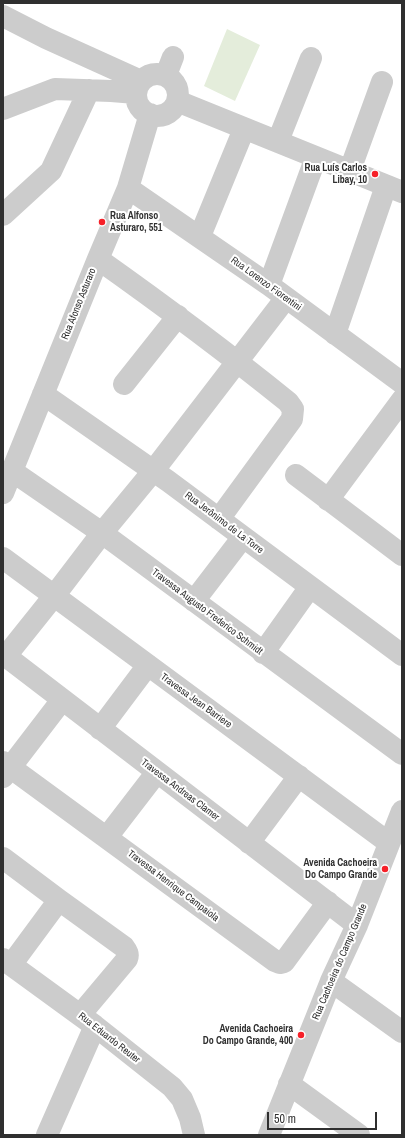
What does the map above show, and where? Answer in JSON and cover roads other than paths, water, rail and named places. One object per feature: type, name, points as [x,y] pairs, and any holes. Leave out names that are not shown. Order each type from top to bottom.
[{"type":"street","points":[[3,16],[138,87]]},
{"type":"street","points":[[278,141],[311,58]]},
{"type":"street","points":[[169,66],[172,80],[176,86],[178,94],[177,101],[169,112],[156,116],[150,114],[139,106],[138,87],[146,77],[152,74],[159,74],[169,66]]},
{"type":"street","points":[[350,170],[382,82]]},
{"type":"street","points":[[3,109],[55,89],[111,91],[138,87]]},
{"type":"street","points":[[3,215],[12,194],[51,171],[89,90]]},
{"type":"street","points":[[177,101],[244,129],[316,156],[394,189],[335,334]]},
{"type":"street","name":"Rua Afonso Asturaro","points":[[3,492],[128,188],[150,114]]},
{"type":"street","points":[[200,236],[244,129]]},
{"type":"street","points":[[4,655],[54,596],[102,533],[154,470],[237,361],[277,291],[316,156]]},
{"type":"street","name":"Rua Lorenzo Fiorentini","points":[[128,188],[200,236],[277,291],[402,386]]},
{"type":"street","points":[[98,259],[178,316],[237,361],[288,402],[293,409],[292,419],[219,519]]},
{"type":"street","points":[[124,384],[178,316]]},
{"type":"street","points":[[328,500],[402,386]]},
{"type":"street","name":"Rua Jerônimo de La Torre","points":[[43,394],[154,470],[402,655]]},
{"type":"street","name":"Travessa Augusto Frederico Schmidt","points":[[12,470],[102,533],[402,754]]},
{"type":"street","points":[[296,475],[328,500],[398,545]]},
{"type":"street","points":[[194,601],[243,537]]},
{"type":"street","name":"Travessa Jean Barriere","points":[[3,558],[389,843]]},
{"type":"street","points":[[263,653],[310,587]]},
{"type":"street","name":"Travessa Andreas Clamer","points":[[4,655],[357,925]]},
{"type":"street","points":[[100,729],[148,665]]},
{"type":"street","points":[[6,769],[62,700]]},
{"type":"street","name":"Travessa Henrique Campaiola","points":[[6,769],[107,837],[268,958],[280,963],[284,962],[328,902]]},
{"type":"street","points":[[107,837],[157,772]]},
{"type":"street","points":[[249,843],[299,776]]},
{"type":"street","name":"Rua Cachoeira do Campo Grande","points":[[269,1135],[331,981],[357,925],[402,811]]},
{"type":"street","points":[[3,858],[124,947],[128,956],[88,1021],[47,1135]]},
{"type":"street","points":[[7,962],[59,900]]},
{"type":"street","name":"Rua Eduardo Reuter","points":[[7,962],[88,1021],[172,1087],[182,1099],[190,1118],[194,1135]]},
{"type":"street","points":[[331,981],[402,1032]]},
{"type":"street","points":[[289,1084],[359,1135]]},
{"type":"place","name":"Rua Luís Carlos Libay, 10","points":[[375,174]]},
{"type":"place","name":"Rua Alfonso Asturaro, 551","points":[[102,222]]},
{"type":"place","name":"Avenida Cachoeira Do Campo Grande","points":[[385,869]]},
{"type":"place","name":"Avenida Cachoeira Do Campo Grande, 400","points":[[301,1035]]}]
